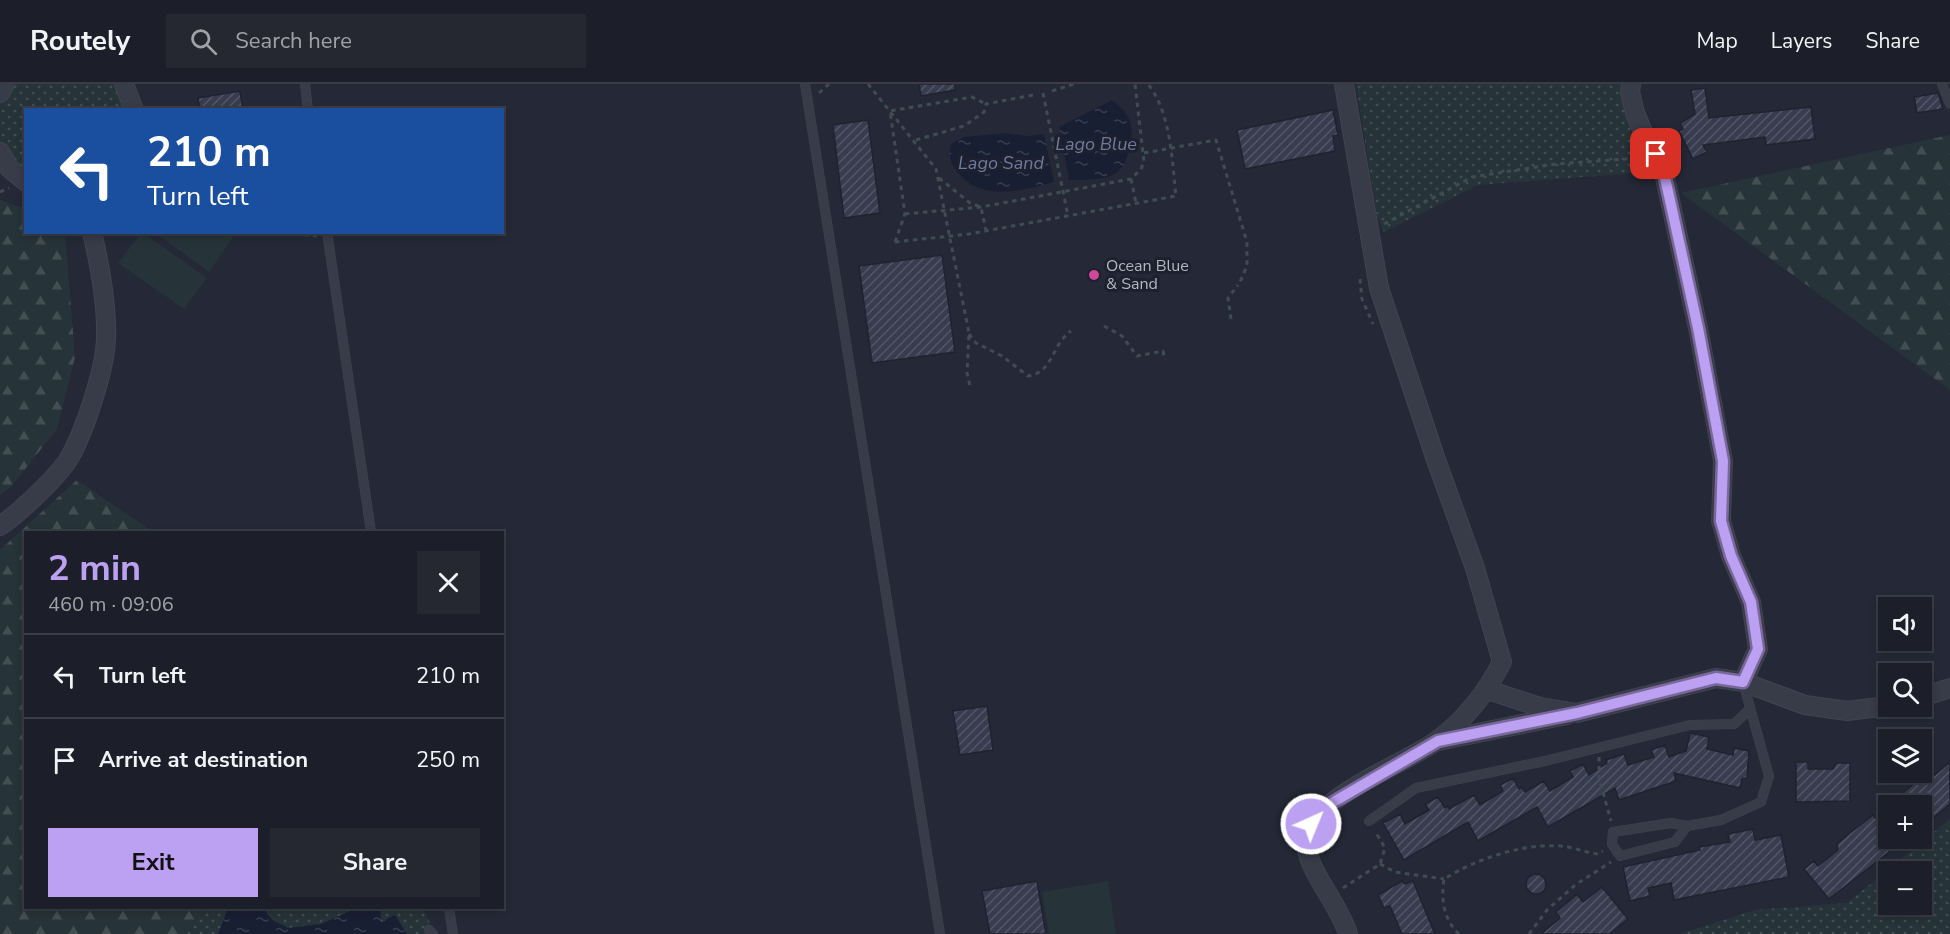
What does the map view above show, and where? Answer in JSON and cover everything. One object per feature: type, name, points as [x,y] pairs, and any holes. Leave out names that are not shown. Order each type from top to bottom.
[{"type":"street","points":[[0,93],[5,84]]},
{"type":"street","points":[[124,84],[133,108]]},
{"type":"street","points":[[1344,84],[1379,288],[1435,457],[1475,567],[1502,662],[1488,690],[1468,714],[1438,741],[1330,804],[1311,824],[1307,848],[1312,865],[1332,896],[1348,934]]},
{"type":"street","points":[[1631,84],[1630,92],[1635,113],[1662,164],[1723,461],[1721,521],[1731,556],[1751,602],[1758,649],[1743,682]]},
{"type":"street","points":[[0,152],[9,168],[24,180]]},
{"type":"street","points":[[0,526],[12,518],[66,462],[94,398],[106,338],[101,273],[92,234]]},
{"type":"street","points":[[1438,741],[1577,713],[1716,678],[1743,682],[1804,705],[1847,711],[1878,707]]},
{"type":"street","points":[[1932,694],[1950,688]]},
{"type":"street","points":[[1488,690],[1540,707],[1577,713]]},
{"type":"lane","points":[[305,84],[308,108]]},
{"type":"lane","points":[[805,84],[940,934]]},
{"type":"lane","points":[[1942,84],[1950,104]]},
{"type":"lane","points":[[327,235],[371,531]]},
{"type":"lane","points":[[1687,826],[1675,842],[1620,856],[1612,844],[1613,832],[1671,823],[1687,826],[1721,820],[1761,802],[1769,776],[1743,682]]},
{"type":"lane","points":[[1369,820],[1416,788],[1690,725],[1734,724],[1750,709]]},
{"type":"lane","points":[[449,909],[453,934]]},
{"type":"path","points":[[868,84],[928,155],[939,178],[969,333],[967,373],[970,386]]},
{"type":"path","points":[[1052,91],[1074,84]]},
{"type":"path","points":[[905,214],[981,207],[1131,179],[1141,169],[1144,153],[1135,84]]},
{"type":"path","points":[[890,111],[905,214],[895,242],[986,231],[1176,196],[1170,149],[1160,105],[1148,84]]},
{"type":"path","points":[[1043,93],[1068,216]]},
{"type":"path","points":[[890,111],[972,97],[986,104],[1033,95]]},
{"type":"path","points":[[916,140],[964,126],[984,112],[986,104]]},
{"type":"path","points":[[1144,153],[1216,140],[1247,242],[1247,266],[1239,283],[1228,298],[1231,319]]},
{"type":"path","points":[[1369,231],[1472,177],[1556,164],[1633,159],[1656,154]]},
{"type":"path","points":[[939,178],[970,203],[981,207]]},
{"type":"path","points":[[1131,179],[1136,204]]},
{"type":"path","points":[[981,207],[986,231]]},
{"type":"path","points":[[295,234],[327,235]]},
{"type":"path","points":[[1104,326],[1122,336],[1137,356],[1163,351],[1165,360]]},
{"type":"path","points":[[969,333],[976,343],[1002,356],[1028,376],[1040,374],[1046,369],[1056,345],[1071,331]]},
{"type":"path","points":[[1598,748],[1599,778],[1613,832]]},
{"type":"path","points":[[1332,896],[1380,864],[1384,848],[1369,820]]},
{"type":"path","points":[[1380,864],[1395,872],[1444,879],[1485,860],[1528,848],[1562,846],[1598,854],[1612,844]]},
{"type":"path","points":[[1529,934],[1547,910],[1568,891],[1620,856]]},
{"type":"path","points":[[1444,879],[1441,900],[1453,929],[1459,934]]},
{"type":"green space","points":[[5,84],[124,84],[134,108],[24,108],[24,181],[0,152],[0,93]]},
{"type":"green space","points":[[1356,84],[1624,84],[1636,173],[1478,185],[1384,232],[1377,216]]},
{"type":"green space","points":[[1950,135],[1950,390],[1681,193]]},
{"type":"green space","points":[[0,200],[24,209],[24,234],[65,234],[75,357],[57,429],[10,488],[0,495]]},
{"type":"green space","points":[[140,234],[145,234],[207,278],[184,309],[118,263]]},
{"type":"green space","points":[[156,234],[235,234],[209,272]]},
{"type":"green space","points":[[77,480],[152,531],[24,531],[24,909],[204,909],[187,934],[0,934],[0,550]]},
{"type":"green space","points":[[1950,819],[1950,934],[1679,934],[1755,910],[1847,903],[1878,878],[1878,915],[1932,915],[1932,861],[1898,861],[1913,849],[1932,849],[1932,834]]},
{"type":"green space","points":[[1108,881],[1116,934],[1049,934],[1042,892]]},
{"type":"green space","points":[[204,909],[423,909],[435,934],[187,934]]},
{"type":"water","name":"Lago Blue","points":[[1112,100],[1125,112],[1130,121],[1132,134],[1130,150],[1124,164],[1115,174],[1105,178],[1069,180],[1059,127]]},
{"type":"water","name":"Lago Sand","points":[[1004,133],[1027,136],[1044,134],[1054,182],[1016,191],[990,191],[967,182],[958,173],[950,159],[951,144],[964,137]]},
{"type":"water","points":[[228,909],[265,909],[271,919],[288,928],[321,924],[355,909],[380,909],[381,922],[395,915],[407,934],[218,934]]},
{"type":"building","points":[[919,84],[955,84],[955,90],[921,96]]},
{"type":"building","points":[[1705,88],[1709,118],[1811,107],[1815,139],[1766,145],[1765,137],[1703,145],[1707,152],[1693,159],[1679,131],[1683,129],[1680,123],[1695,114],[1691,90]]},
{"type":"building","points":[[240,91],[243,108],[200,108],[198,98]]},
{"type":"building","points":[[1938,93],[1943,109],[1917,113],[1914,97]]},
{"type":"building","points":[[1333,110],[1338,135],[1333,136],[1335,151],[1245,169],[1237,130]]},
{"type":"building","points":[[868,120],[880,213],[844,218],[833,125]]},
{"type":"building","points":[[942,255],[955,352],[872,363],[859,266]]},
{"type":"building","points":[[987,706],[993,750],[960,755],[953,711]]},
{"type":"building","points":[[1690,733],[1709,737],[1707,749],[1733,755],[1734,748],[1749,751],[1747,778],[1742,779],[1740,788],[1674,773],[1676,781],[1619,800],[1615,788],[1548,827],[1537,807],[1478,841],[1468,822],[1404,860],[1383,823],[1400,814],[1405,824],[1429,810],[1425,804],[1438,797],[1445,808],[1448,806],[1449,809],[1474,795],[1480,805],[1503,791],[1500,785],[1513,778],[1519,789],[1522,787],[1525,792],[1544,781],[1550,791],[1573,777],[1570,771],[1583,764],[1589,775],[1607,763],[1606,760],[1624,754],[1628,765],[1654,757],[1651,750],[1665,745],[1669,757],[1686,751]]},
{"type":"building","points":[[1796,762],[1808,762],[1808,769],[1833,769],[1836,763],[1850,763],[1850,801],[1796,802]]},
{"type":"building","points":[[1950,762],[1950,804],[1932,819],[1932,795],[1901,795],[1914,783],[1932,783],[1932,777]]},
{"type":"building","points":[[1873,815],[1878,821],[1878,849],[1893,849],[1829,899],[1804,869],[1814,861],[1818,866],[1838,850],[1837,844]]},
{"type":"building","points":[[1753,829],[1755,840],[1781,835],[1789,877],[1674,900],[1671,883],[1648,888],[1650,896],[1630,901],[1623,867],[1700,850],[1699,847],[1730,842],[1728,834]]},
{"type":"building","points":[[1536,874],[1543,877],[1546,884],[1543,891],[1536,894],[1529,891],[1526,884],[1529,877]]},
{"type":"building","points":[[1037,881],[1046,934],[990,934],[982,891]]},
{"type":"building","points":[[1402,881],[1405,884],[1413,881],[1435,934],[1402,934],[1390,906],[1384,908],[1378,895]]},
{"type":"building","points":[[1602,887],[1628,919],[1609,934],[1541,934],[1560,918],[1556,912],[1577,894],[1583,902]]},
{"type":"place","name":"Ocean Blue & Sand","points":[[1094,275]]},
{"type":"route","points":[[1311,824],[1330,804],[1438,741],[1577,713],[1716,678],[1743,682],[1758,649],[1751,602],[1731,556],[1721,521],[1723,461],[1698,328],[1662,164],[1656,154]]}]
